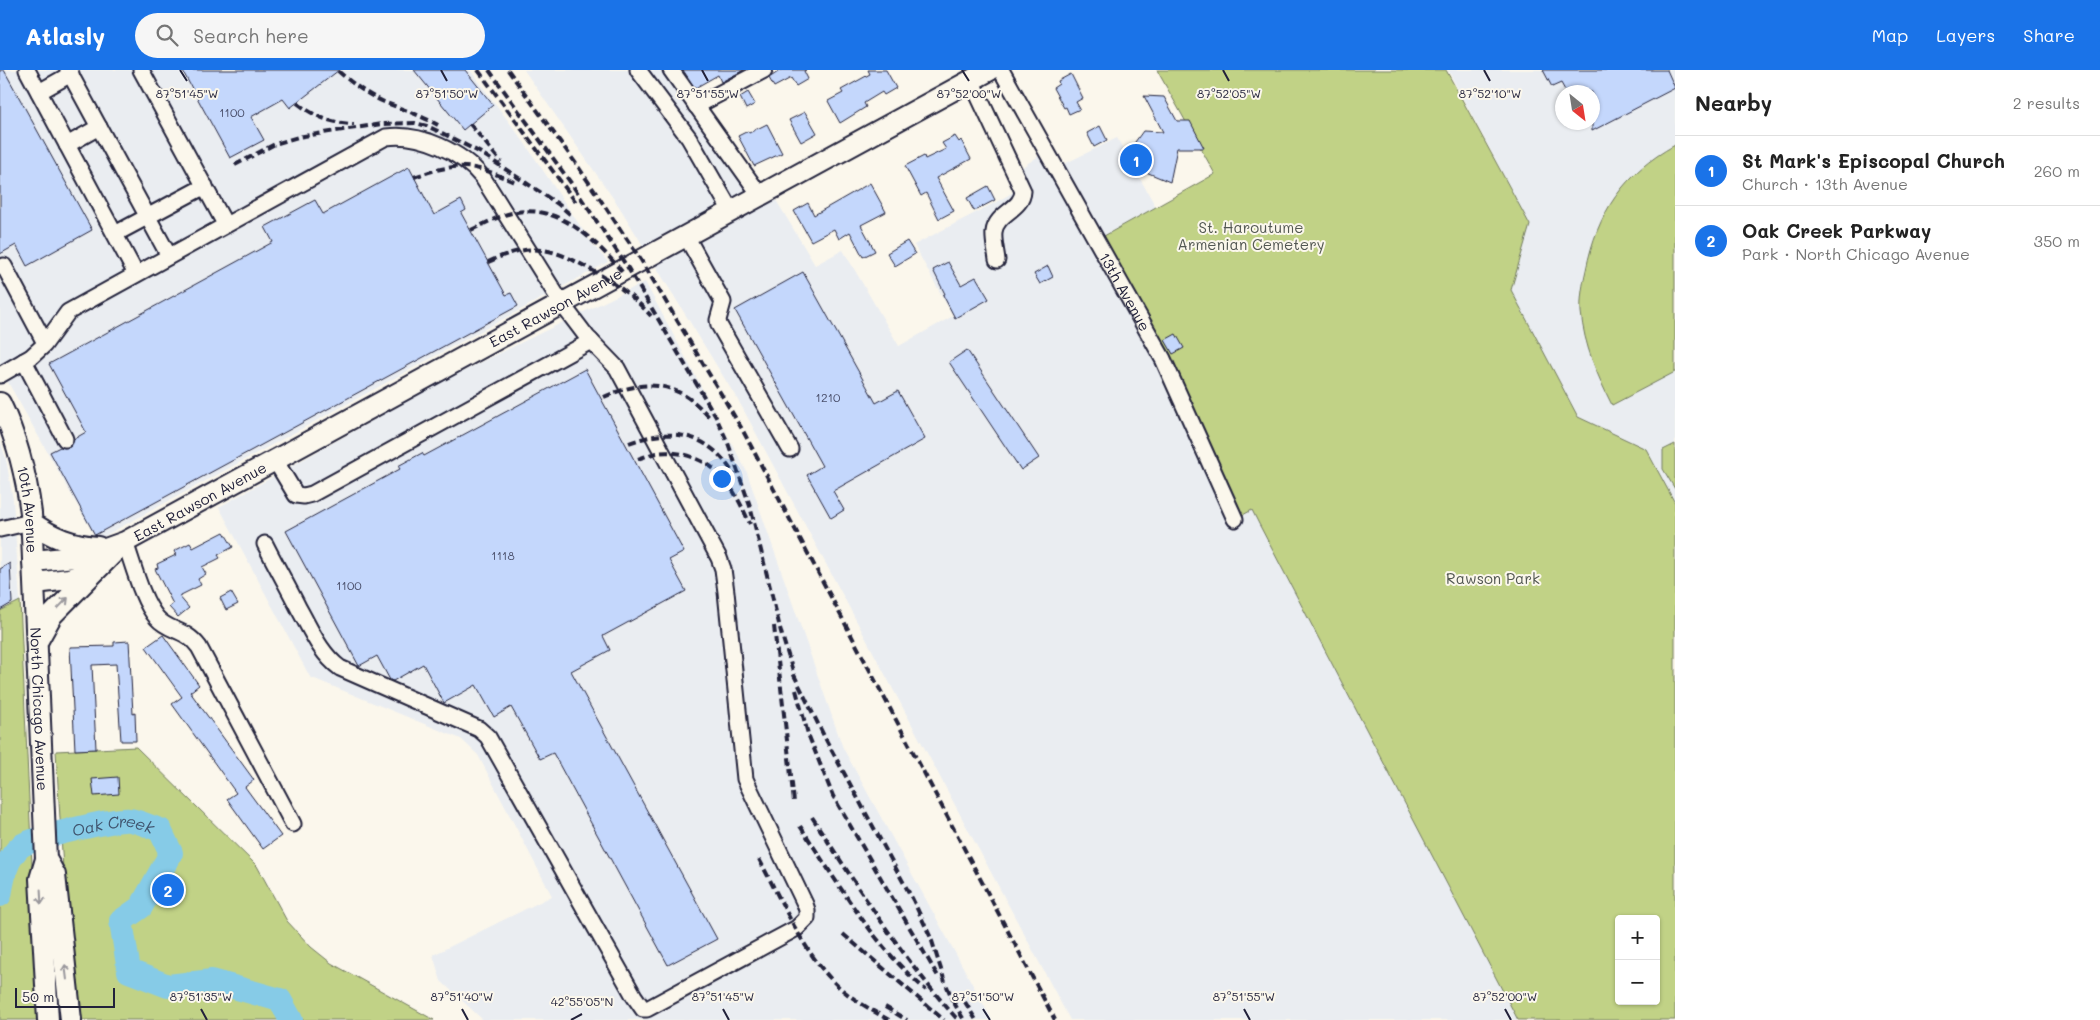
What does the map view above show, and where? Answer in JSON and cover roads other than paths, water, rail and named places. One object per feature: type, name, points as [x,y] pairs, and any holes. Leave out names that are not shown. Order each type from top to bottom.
[{"type":"main road","name":"East Rawson Avenue","points":[[33,561],[86,556],[118,544],[760,196],[979,74]]},
{"type":"main road","name":"10th Avenue","points":[[0,402],[11,425],[24,471],[31,522],[33,561]]},
{"type":"main road","points":[[31,522],[44,531],[77,545],[118,544]]},
{"type":"main road","name":"East Rawson Avenue","points":[[35,583],[69,579],[96,570],[118,544]]},
{"type":"main road","name":"North Chicago Avenue","points":[[33,561],[46,855],[40,879],[48,1020]]},
{"type":"main road","points":[[37,642],[52,615],[96,570]]},
{"type":"main road","name":"North Chicago Avenue","points":[[46,855],[55,875],[71,1020]]},
{"type":"street","points":[[27,70],[136,274]]},
{"type":"street","points":[[141,70],[225,224]]},
{"type":"street","points":[[638,70],[689,138],[731,211]]},
{"type":"street","points":[[671,70],[760,196]]},
{"type":"street","points":[[696,106],[764,70]]},
{"type":"street","name":"13th Avenue","points":[[1000,70],[1163,359],[1235,520]]},
{"type":"street","points":[[38,92],[70,72],[169,256]]},
{"type":"street","points":[[979,74],[1023,191],[1021,199],[1002,216],[994,232],[997,260]]},
{"type":"street","points":[[67,145],[99,127]]},
{"type":"street","points":[[0,375],[24,361],[45,343],[68,312],[386,137],[408,136],[457,155],[474,167],[507,215],[562,304],[591,341],[617,368],[629,387],[721,564],[726,592],[743,770],[752,796],[807,910],[807,918],[797,928],[647,1009],[643,1009],[488,737],[479,729],[340,668],[332,662],[315,638],[264,544]]},
{"type":"street","points":[[115,234],[204,186]]},
{"type":"street","points":[[686,236],[723,302],[718,320],[719,325],[790,448]]},
{"type":"street","points":[[4,266],[45,343]]},
{"type":"street","points":[[275,460],[296,496],[312,494],[591,341]]},
{"type":"street","points":[[24,361],[65,439]]},
{"type":"street","points":[[0,529],[31,522]]},
{"type":"street","points":[[118,544],[146,600],[158,619],[185,632],[199,646],[293,824]]},
{"type":"waterway","name":"Oak Creek","points":[[0,895],[4,875],[12,856],[21,846],[28,843],[75,829],[122,820],[134,821],[160,830],[171,853],[141,907],[121,921],[129,971],[168,986],[212,981],[280,1000],[291,1020]]},
{"type":"railway","points":[[478,70],[578,205]]},
{"type":"railway","points":[[489,70],[571,183],[628,268],[716,417],[728,443],[750,506],[781,632],[794,675],[825,738],[913,900],[931,938],[945,982],[956,1007]]},
{"type":"railway","points":[[508,70],[577,165],[641,260],[742,429],[1055,1020]]},
{"type":"railway","points":[[338,71],[377,99],[438,125]]},
{"type":"railway","points":[[297,103],[324,118],[354,124]]},
{"type":"railway","points":[[235,165],[275,144],[298,137],[381,124],[415,123],[427,126],[481,153],[558,204],[571,215]]},
{"type":"railway","points":[[470,124],[501,162]]},
{"type":"railway","points":[[414,177],[442,169],[465,167],[477,168],[516,183]]},
{"type":"railway","points":[[471,230],[511,213],[533,211],[549,214],[564,220],[591,239],[624,274]]},
{"type":"railway","points":[[488,262],[504,255],[532,249],[556,253],[569,258],[612,282],[651,316]]},
{"type":"railway","points":[[604,397],[634,387],[661,386],[685,396],[709,417]]},
{"type":"railway","points":[[629,443],[660,435],[688,437],[701,442],[713,450],[734,475]]},
{"type":"railway","points":[[638,459],[655,453],[667,452],[678,453],[707,464],[724,478],[730,486],[750,524]]},
{"type":"railway","points":[[774,626],[794,802]]},
{"type":"railway","points":[[796,690],[808,734],[833,796],[939,978]]},
{"type":"railway","points":[[812,817],[899,947],[958,1020]]},
{"type":"railway","points":[[800,826],[873,933],[889,953],[926,990]]},
{"type":"railway","points":[[759,859],[791,921],[819,966],[843,990],[889,1020]]},
{"type":"railway","points":[[843,934],[944,1020]]},
{"type":"railway","points":[[953,1001],[964,1020]]},
{"type":"railway","points":[[965,1002],[976,1020]]},
{"type":"railway","points":[[885,1007],[907,1020]]},
{"type":"place","name":"St Mark's Episcopal Church","points":[[1136,160]]},
{"type":"place","name":"Oak Creek Parkway","points":[[168,890]]},
{"type":"park label","name":"St. Haroutume Armenian Cemetery","points":[[1251,236]]},
{"type":"park label","name":"Rawson Park","points":[[1493,578]]}]
